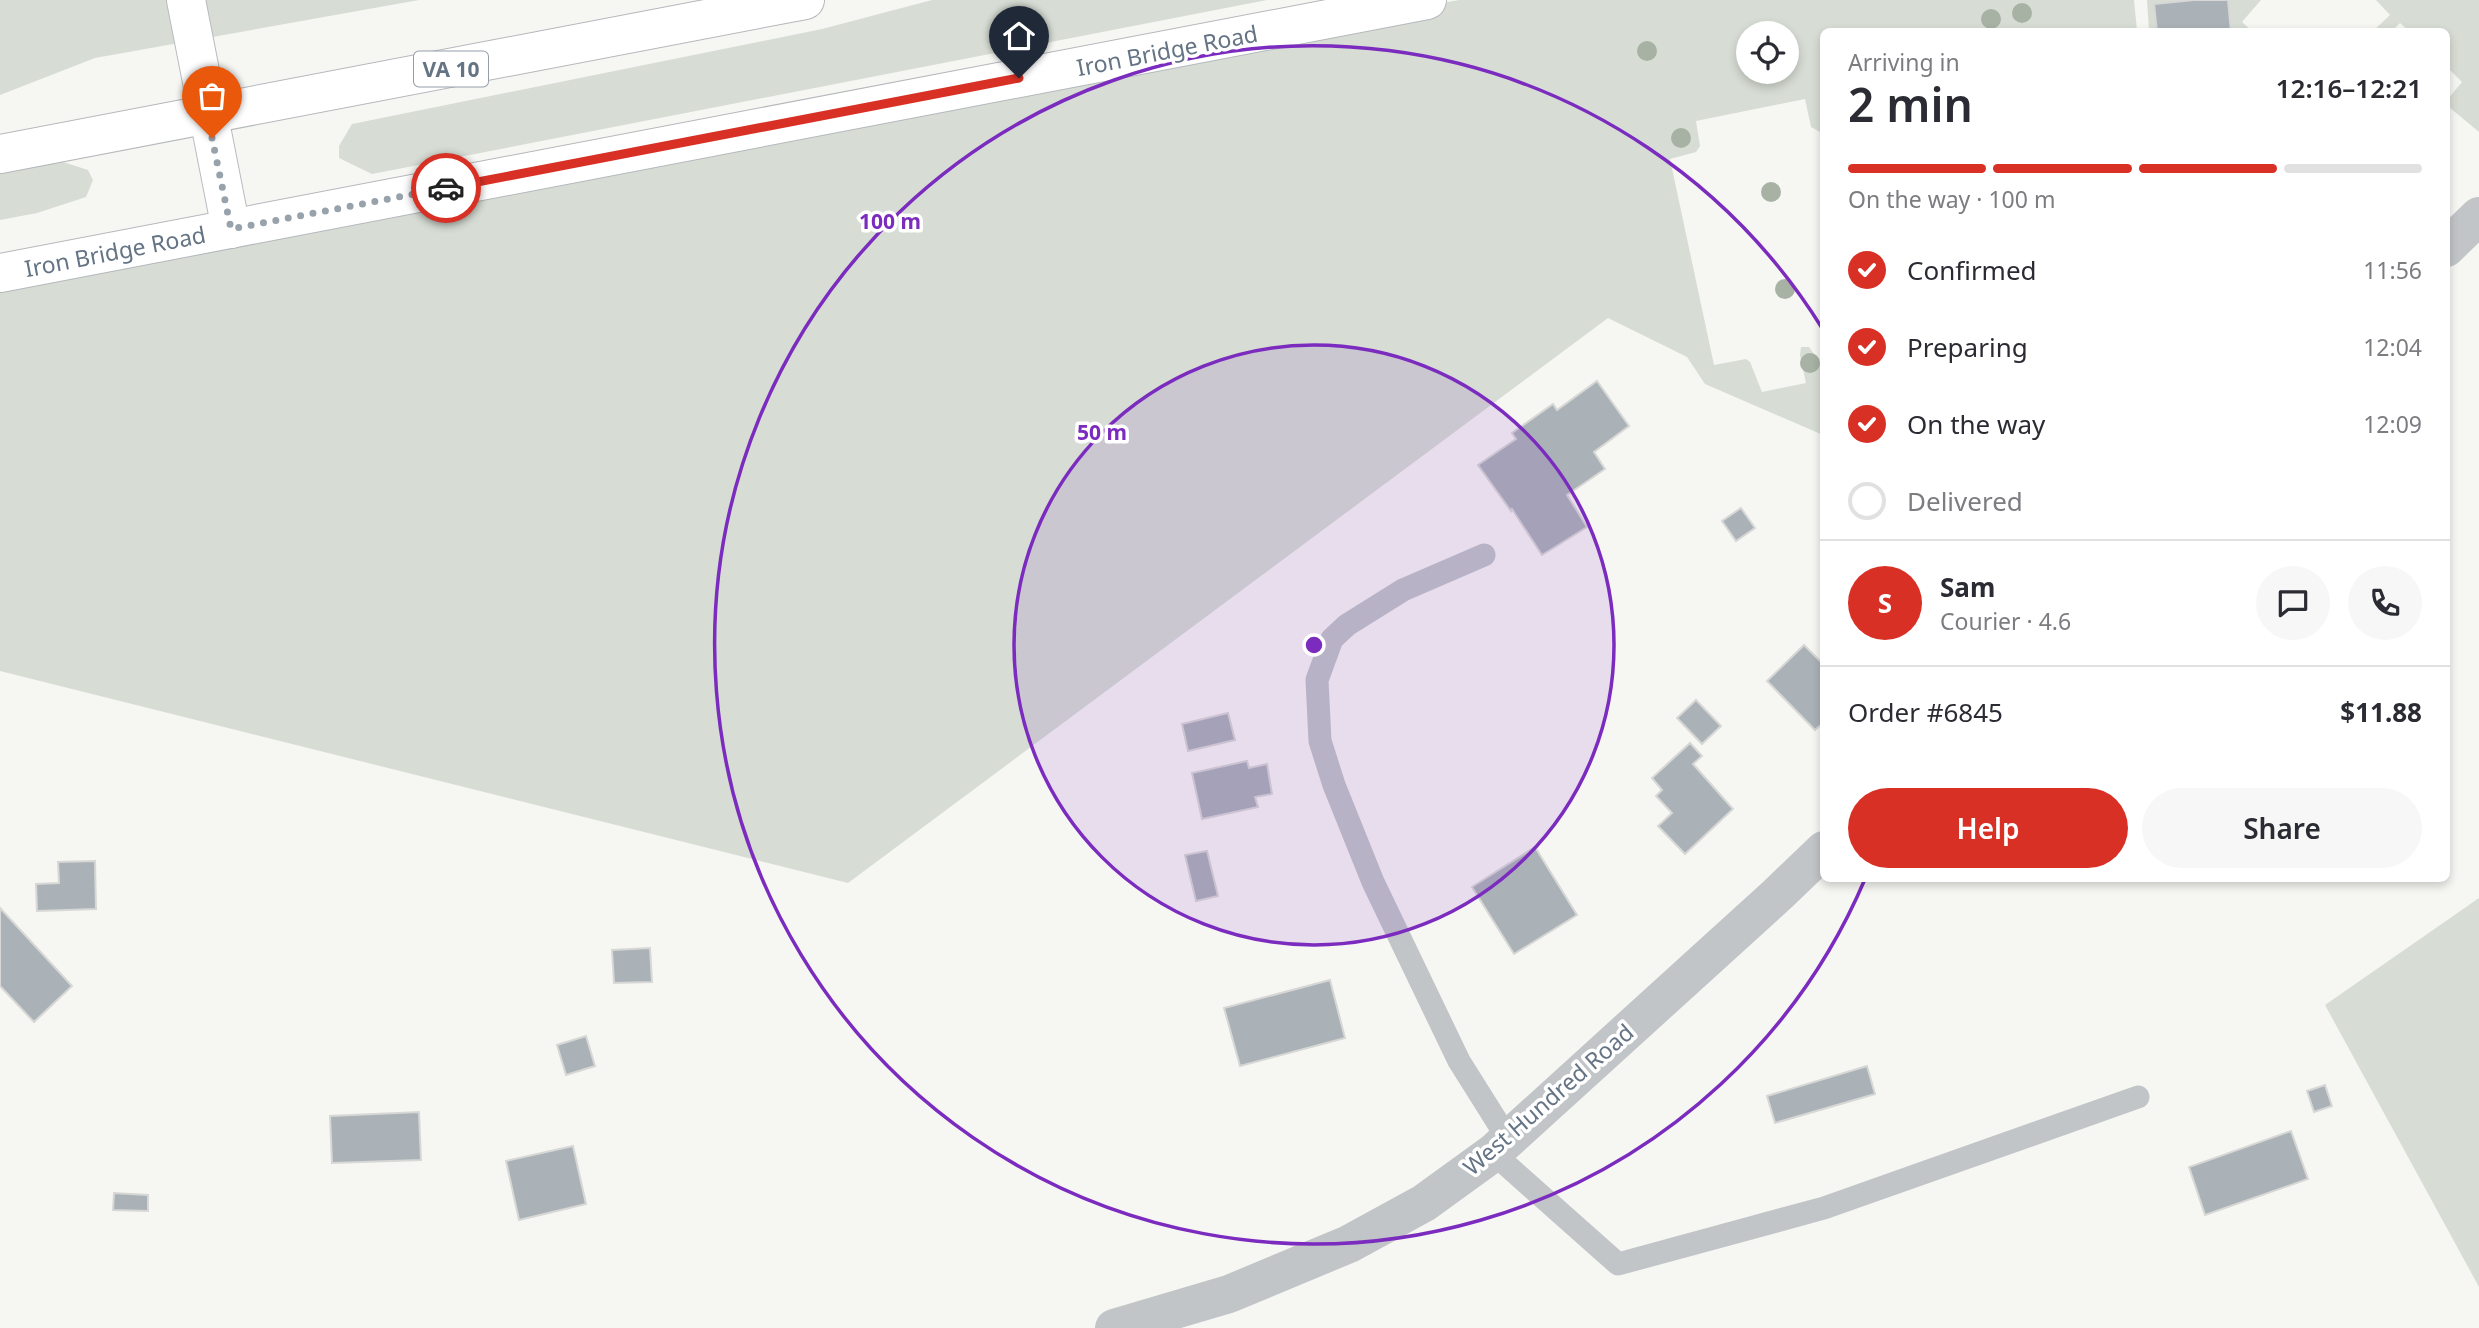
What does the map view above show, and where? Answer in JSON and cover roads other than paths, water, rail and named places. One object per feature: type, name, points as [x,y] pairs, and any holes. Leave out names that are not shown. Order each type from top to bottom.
[{"type":"main road","points":[[186,0],[231,229]]},
{"type":"main road","name":"VA 10","points":[[0,154],[805,0]]},
{"type":"main road","name":"Iron Bridge Road","points":[[0,273],[1427,0]]},
{"type":"street","points":[[2450,244],[2479,216]]},
{"type":"street","name":"West Hundred Road","points":[[1114,1328],[1229,1294],[1349,1244],[1424,1203],[1500,1146],[1820,854]]},
{"type":"lane","points":[[1484,555],[1402,590],[1347,625],[1332,639],[1317,680],[1320,741],[1334,785],[1368,870],[1500,1146],[1618,1264],[1824,1208],[2138,1097]]}]
